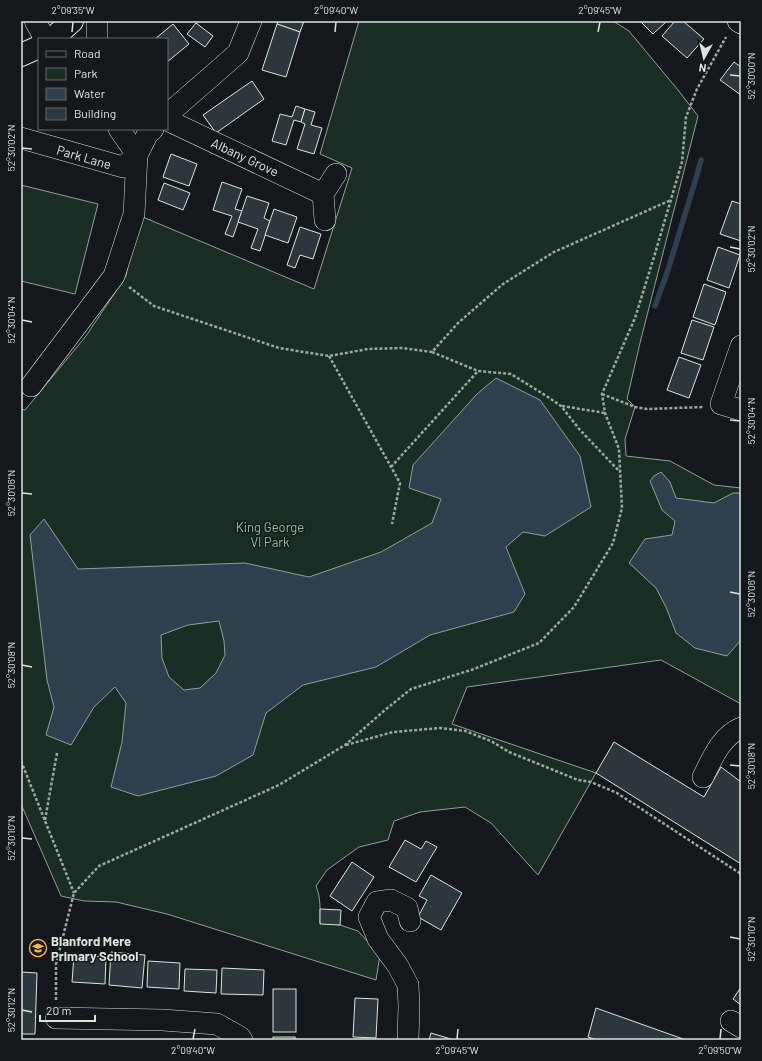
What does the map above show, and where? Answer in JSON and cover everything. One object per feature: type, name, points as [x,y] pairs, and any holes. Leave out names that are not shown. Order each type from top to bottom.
[{"type":"main road","points":[[53,38],[72,21]]},
{"type":"main road","points":[[21,55],[38,47]]},
{"type":"street","points":[[35,21],[44,38]]},
{"type":"street","points":[[97,21],[97,38]]},
{"type":"street","points":[[168,114],[238,53],[251,21]]},
{"type":"street","name":"Albany Grove","points":[[168,120],[323,194]]},
{"type":"street","points":[[31,386],[114,276],[134,214],[137,155],[120,130]]},
{"type":"street","name":"Park Lane","points":[[21,138],[122,168],[137,155],[146,136],[152,130]]},
{"type":"street","points":[[326,220],[323,194],[336,174]]},
{"type":"street","points":[[731,407],[741,346]]},
{"type":"street","points":[[702,777],[720,744],[737,729],[741,728]]},
{"type":"street","points":[[408,1040],[408,985],[398,966],[378,939],[369,918],[377,902],[391,900],[407,908],[410,921]]},
{"type":"street","points":[[56,1018],[163,1020],[217,1024],[240,1037],[242,1040]]},
{"type":"path","points":[[56,1018],[56,964],[74,893],[99,866],[279,785],[345,745],[411,689],[474,669],[539,643],[574,607],[613,543],[622,508],[619,449],[605,413],[602,394],[635,318],[671,200],[682,162],[686,117],[697,89],[735,26]]},
{"type":"path","points":[[432,352],[458,323],[503,284],[554,252],[671,200]]},
{"type":"path","points":[[114,276],[154,306],[279,348],[328,356],[368,349],[402,348],[432,352],[478,371],[511,374],[561,406],[580,430],[620,472]]},
{"type":"path","points":[[328,356],[400,483],[392,524]]},
{"type":"path","points":[[391,467],[478,371]]},
{"type":"path","points":[[602,394],[635,407],[647,409],[695,406],[731,407]]},
{"type":"path","points":[[561,406],[605,413]]},
{"type":"path","points":[[345,745],[393,732],[440,728],[465,731],[491,741],[509,752],[578,780],[591,782],[617,793],[741,874]]},
{"type":"path","points":[[45,820],[57,753]]},
{"type":"path","points":[[21,761],[74,893]]},
{"type":"green space","name":"King George VI Park","points":[[359,21],[613,21],[629,31],[678,90],[698,116],[627,399],[635,407],[625,439],[626,456],[670,461],[714,485],[741,488],[741,704],[661,660],[467,687],[452,724],[596,773],[538,875],[491,823],[465,807],[420,812],[394,821],[388,840],[359,847],[327,870],[316,886],[320,909],[320,923],[340,925],[358,931],[380,955],[376,980],[167,914],[116,902],[84,901],[61,896],[21,804],[21,409],[25,410],[86,336],[126,276],[138,215],[314,289],[352,168],[320,154]]},
{"type":"green space","points":[[21,185],[98,204],[75,294],[21,281]]},
{"type":"water","points":[[496,378],[540,400],[580,456],[591,507],[545,536],[523,532],[506,547],[525,594],[514,612],[430,635],[376,667],[303,685],[266,713],[253,755],[216,776],[138,796],[111,787],[122,742],[126,703],[115,687],[94,707],[71,745],[46,735],[54,707],[47,680],[30,535],[44,519],[78,569],[245,563],[309,577],[381,552],[432,523],[441,499],[409,488],[413,465],[477,394]],"holes":[[[219,621],[224,641],[225,655],[216,673],[200,688],[184,690],[169,677],[162,658],[161,635],[188,625]]]},
{"type":"water","points":[[661,472],[670,482],[676,498],[714,503],[733,493],[741,493],[741,640],[727,656],[695,648],[676,633],[666,607],[656,588],[629,563],[645,539],[672,535],[675,521],[662,510],[650,481],[654,476]]},
{"type":"building","points":[[278,21],[304,21],[300,32],[277,24]]},
{"type":"building","points":[[640,21],[667,21],[653,34]]},
{"type":"building","points":[[675,21],[683,21],[704,39],[687,58],[662,36]]},
{"type":"building","points":[[196,23],[213,36],[205,47],[187,34]]},
{"type":"building","points":[[173,24],[189,44],[168,61],[168,38],[156,38]]},
{"type":"building","points":[[277,24],[300,32],[286,77],[262,70]]},
{"type":"building","points":[[734,62],[741,67],[741,95],[720,80]]},
{"type":"building","points":[[252,81],[264,99],[216,133],[203,115]]},
{"type":"building","points":[[296,106],[305,109],[301,122],[294,120],[286,145],[272,141],[280,114],[292,117]]},
{"type":"building","points":[[305,109],[315,112],[311,125],[322,128],[314,154],[297,149],[305,124],[301,122]]},
{"type":"building","points":[[171,154],[197,164],[189,186],[163,177]]},
{"type":"building","points":[[222,182],[242,189],[235,209],[242,211],[233,237],[225,234],[232,216],[213,210]]},
{"type":"building","points":[[164,183],[190,193],[183,210],[158,200]]},
{"type":"building","points":[[247,196],[269,203],[264,218],[270,221],[260,251],[251,248],[258,229],[238,222]]},
{"type":"building","points":[[732,201],[741,204],[741,241],[720,234]]},
{"type":"building","points":[[274,209],[297,217],[288,243],[265,235]]},
{"type":"building","points":[[300,227],[321,234],[313,259],[300,255],[295,268],[287,265]]},
{"type":"building","points":[[718,247],[740,255],[729,288],[707,280]]},
{"type":"building","points":[[704,284],[726,292],[715,325],[693,317]]},
{"type":"building","points":[[692,320],[714,327],[703,360],[681,353]]},
{"type":"building","points":[[679,357],[701,365],[689,398],[667,390]]},
{"type":"building","points":[[614,742],[704,797],[721,767],[741,782],[741,864],[596,773]]},
{"type":"building","points":[[405,840],[421,849],[426,841],[437,847],[416,882],[389,867]]},
{"type":"building","points":[[352,862],[374,877],[352,911],[330,896]]},
{"type":"building","points":[[431,875],[462,893],[441,930],[418,917],[427,900],[419,896]]},
{"type":"building","points":[[320,909],[341,910],[340,925],[320,924]]},
{"type":"building","points":[[111,952],[145,955],[142,988],[109,985]]},
{"type":"building","points":[[74,955],[106,957],[105,984],[72,982]]},
{"type":"building","points":[[148,961],[180,963],[179,989],[147,987]]},
{"type":"building","points":[[222,968],[264,970],[263,995],[221,994]]},
{"type":"building","points":[[185,969],[217,970],[216,993],[184,991]]},
{"type":"building","points":[[21,972],[37,973],[35,1034],[21,1034]]},
{"type":"building","points":[[741,987],[741,1005],[733,999]]},
{"type":"building","points":[[273,989],[296,989],[296,1032],[273,1032]]},
{"type":"building","points":[[355,998],[378,999],[376,1038],[353,1037]]},
{"type":"building","points":[[596,1008],[686,1040],[597,1040],[588,1037]]},
{"type":"building","points":[[431,1033],[454,1040],[429,1040]]},
{"type":"building","points":[[273,1037],[295,1037],[295,1040],[273,1040]]},
{"type":"waterway","points":[[655,306],[668,270],[701,160]]},
{"type":"place","name":"Blanford Mere Primary School","points":[[38,948]]}]
